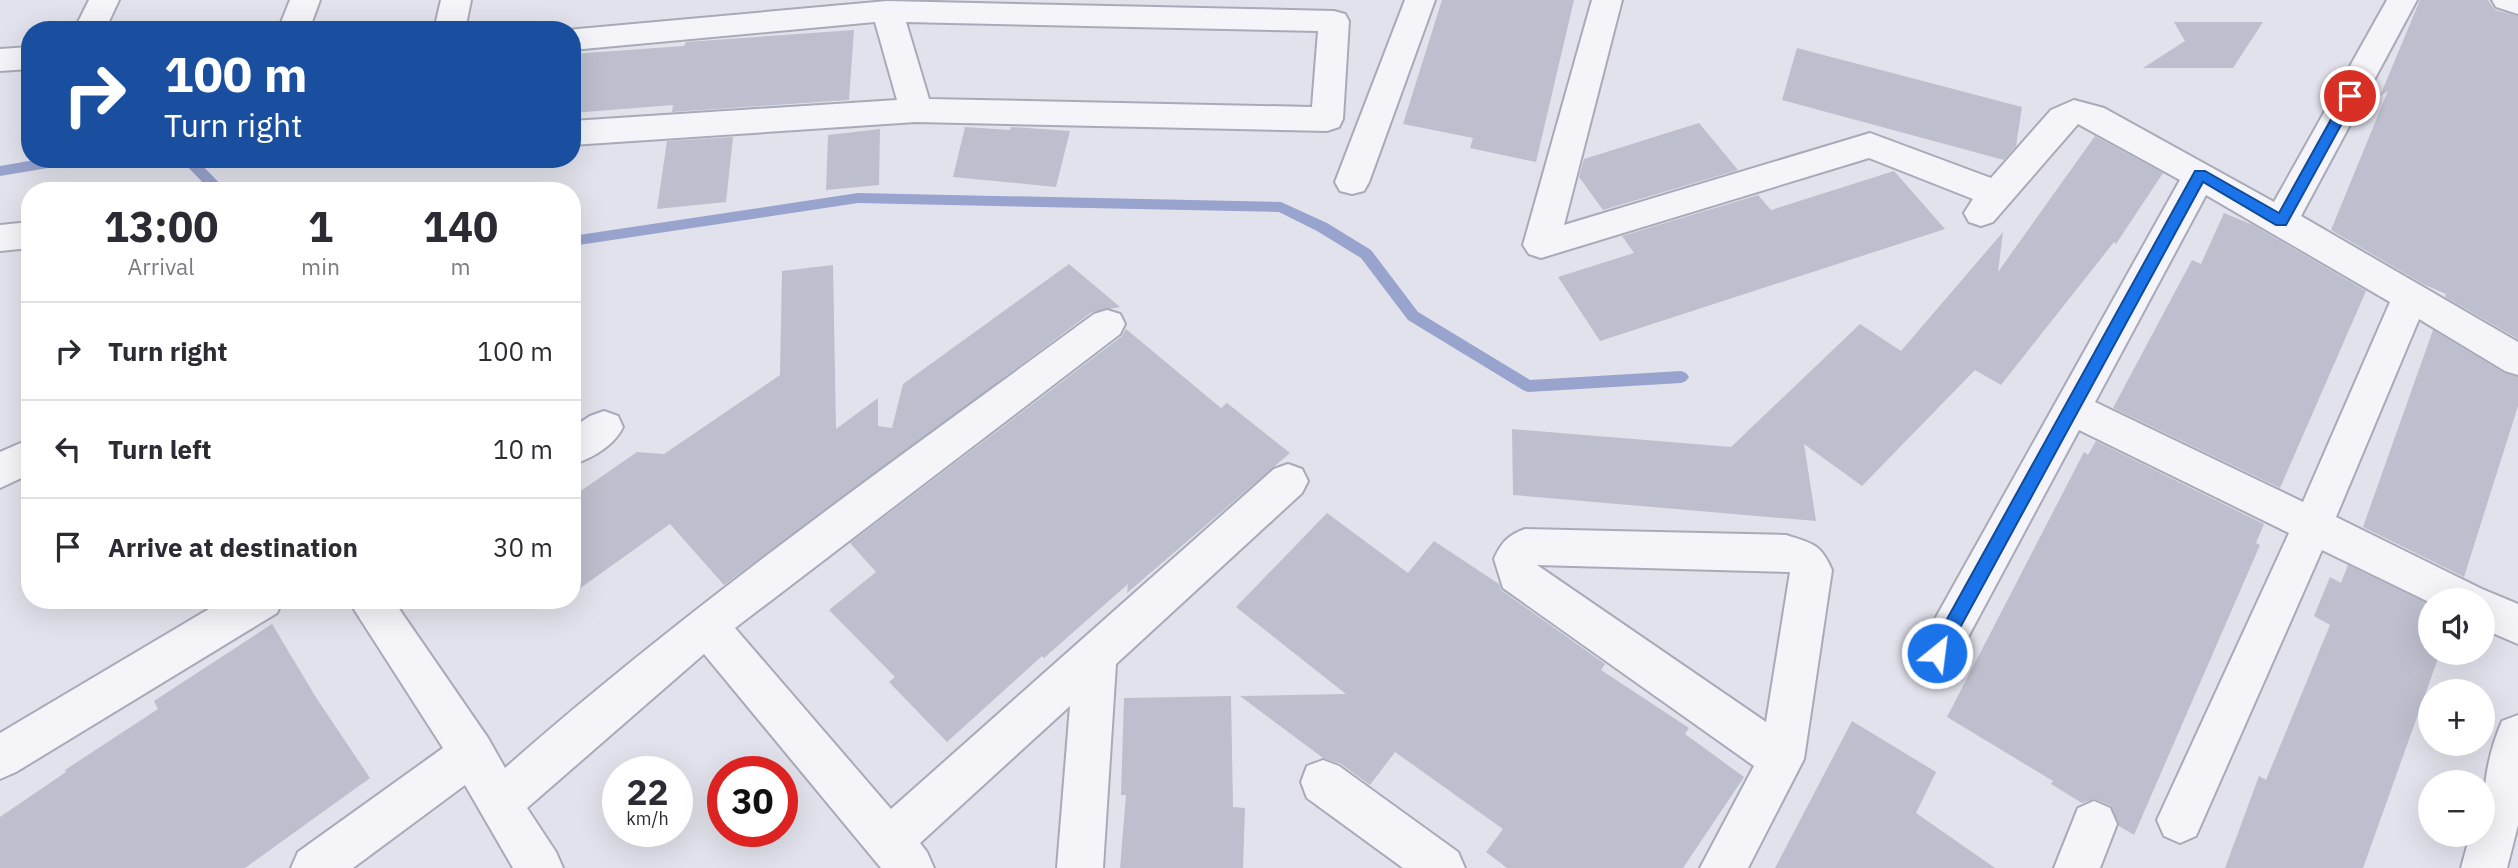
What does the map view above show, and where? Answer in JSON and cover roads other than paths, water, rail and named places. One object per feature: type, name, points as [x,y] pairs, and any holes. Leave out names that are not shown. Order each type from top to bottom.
[{"type":"street","points":[[94,21],[104,0]]},
{"type":"street","points":[[296,21],[304,0]]},
{"type":"street","points":[[451,21],[456,0]]},
{"type":"street","points":[[1352,182],[1420,0]]},
{"type":"street","points":[[1607,0],[1541,245],[1870,145],[1990,204],[2063,118],[2074,112],[2092,116],[2200,174],[2518,360]]},
{"type":"street","points":[[2281,221],[2402,0]]},
{"type":"street","points":[[2507,0],[2518,4]]},
{"type":"street","points":[[877,8],[916,110]]},
{"type":"street","points":[[581,37],[718,12],[877,8],[1334,21],[1328,119],[916,110],[581,132]]},
{"type":"street","points":[[0,60],[21,59]]},
{"type":"street","points":[[1937,653],[2200,174]]},
{"type":"street","points":[[0,238],[21,236]]},
{"type":"street","points":[[2180,820],[2313,525],[2411,295]]},
{"type":"street","points":[[499,803],[562,744],[707,626],[1107,324]]},
{"type":"street","points":[[2071,408],[2442,588]]},
{"type":"street","points":[[581,443],[604,426]]},
{"type":"street","points":[[0,471],[21,460]]},
{"type":"street","points":[[707,626],[900,854],[1095,654],[1288,481]]},
{"type":"street","points":[[1723,868],[1782,759],[1812,570],[1804,559],[1786,553],[1525,547],[1514,559],[1518,575],[1782,759]]},
{"type":"street","points":[[0,757],[247,609]]},
{"type":"street","points":[[375,609],[472,753],[499,803],[540,868]]},
{"type":"street","points":[[2495,614],[2518,625]]},
{"type":"street","points":[[1080,868],[1095,654]]},
{"type":"street","points":[[2484,868],[2518,736]]},
{"type":"street","points":[[314,868],[472,753]]},
{"type":"street","points":[[1323,782],[1442,868]]},
{"type":"street","points":[[2077,868],[2094,824]]},
{"type":"waterway","points":[[0,171],[21,168]]},
{"type":"waterway","points":[[196,168],[211,182]]},
{"type":"waterway","points":[[581,240],[858,198],[1281,207],[1322,227],[1366,254],[1413,316],[1528,386],[1681,377]]}]
